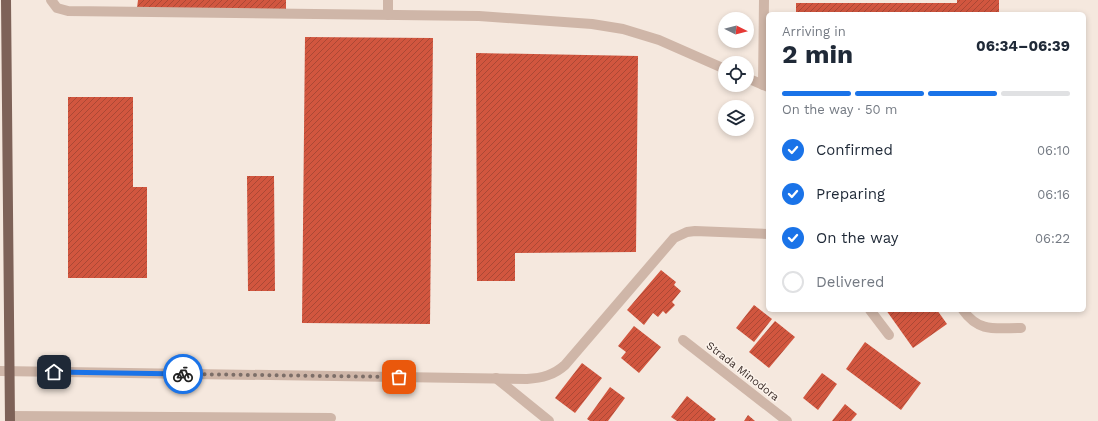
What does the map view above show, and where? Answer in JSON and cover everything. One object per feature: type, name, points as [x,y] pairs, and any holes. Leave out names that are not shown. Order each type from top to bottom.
[{"type":"main road","points":[[6,0],[5,371],[10,419]]},
{"type":"street","points":[[51,0],[57,8],[68,11],[479,16],[592,24],[623,29],[659,40],[718,66]]},
{"type":"street","points":[[388,0],[388,15]]},
{"type":"street","points":[[754,81],[765,86],[764,0]]},
{"type":"street","points":[[5,371],[536,378],[550,375],[562,368],[674,238],[687,232],[695,231],[766,234]]},
{"type":"street","points":[[872,312],[889,335]]},
{"type":"street","points":[[964,312],[971,321],[983,327],[1022,328]]},
{"type":"street","name":"Strada Minodora","points":[[683,340],[787,421]]},
{"type":"street","points":[[496,378],[549,421]]},
{"type":"street","points":[[10,419],[303,420],[331,418]]},
{"type":"building","points":[[138,0],[286,0],[286,10],[137,8]]},
{"type":"building","points":[[957,0],[999,0],[999,12],[796,12],[796,3],[957,3]]},
{"type":"building","points":[[305,37],[433,38],[430,324],[302,323]]},
{"type":"building","points":[[476,53],[638,56],[636,252],[515,253],[515,281],[477,281]]},
{"type":"building","points":[[68,97],[133,97],[133,187],[147,187],[147,278],[68,278]]},
{"type":"building","points":[[247,176],[274,176],[275,291],[248,291]]},
{"type":"building","points":[[661,270],[676,282],[674,285],[681,291],[672,302],[675,305],[666,314],[663,311],[658,317],[653,313],[644,325],[627,310]]},
{"type":"building","points":[[754,305],[772,319],[754,342],[736,328]]},
{"type":"building","points":[[887,312],[938,312],[947,324],[913,348]]},
{"type":"building","points":[[775,321],[795,337],[769,368],[749,352]]},
{"type":"building","points":[[634,326],[661,347],[639,373],[621,358],[626,352],[618,346]]},
{"type":"building","points":[[865,342],[921,383],[901,410],[846,369]]},
{"type":"building","points":[[582,363],[602,378],[575,413],[555,398]]},
{"type":"building","points":[[822,373],[837,384],[818,410],[803,398]]},
{"type":"building","points":[[610,387],[625,398],[608,421],[590,421],[587,419]]},
{"type":"building","points":[[687,396],[716,419],[714,421],[677,421],[671,417]]},
{"type":"building","points":[[845,404],[857,414],[851,421],[832,421]]},
{"type":"building","points":[[748,415],[755,421],[744,421]]},
{"type":"way so far","points":[[183,374],[399,377]]},
{"type":"route","points":[[54,372],[183,374]]}]
